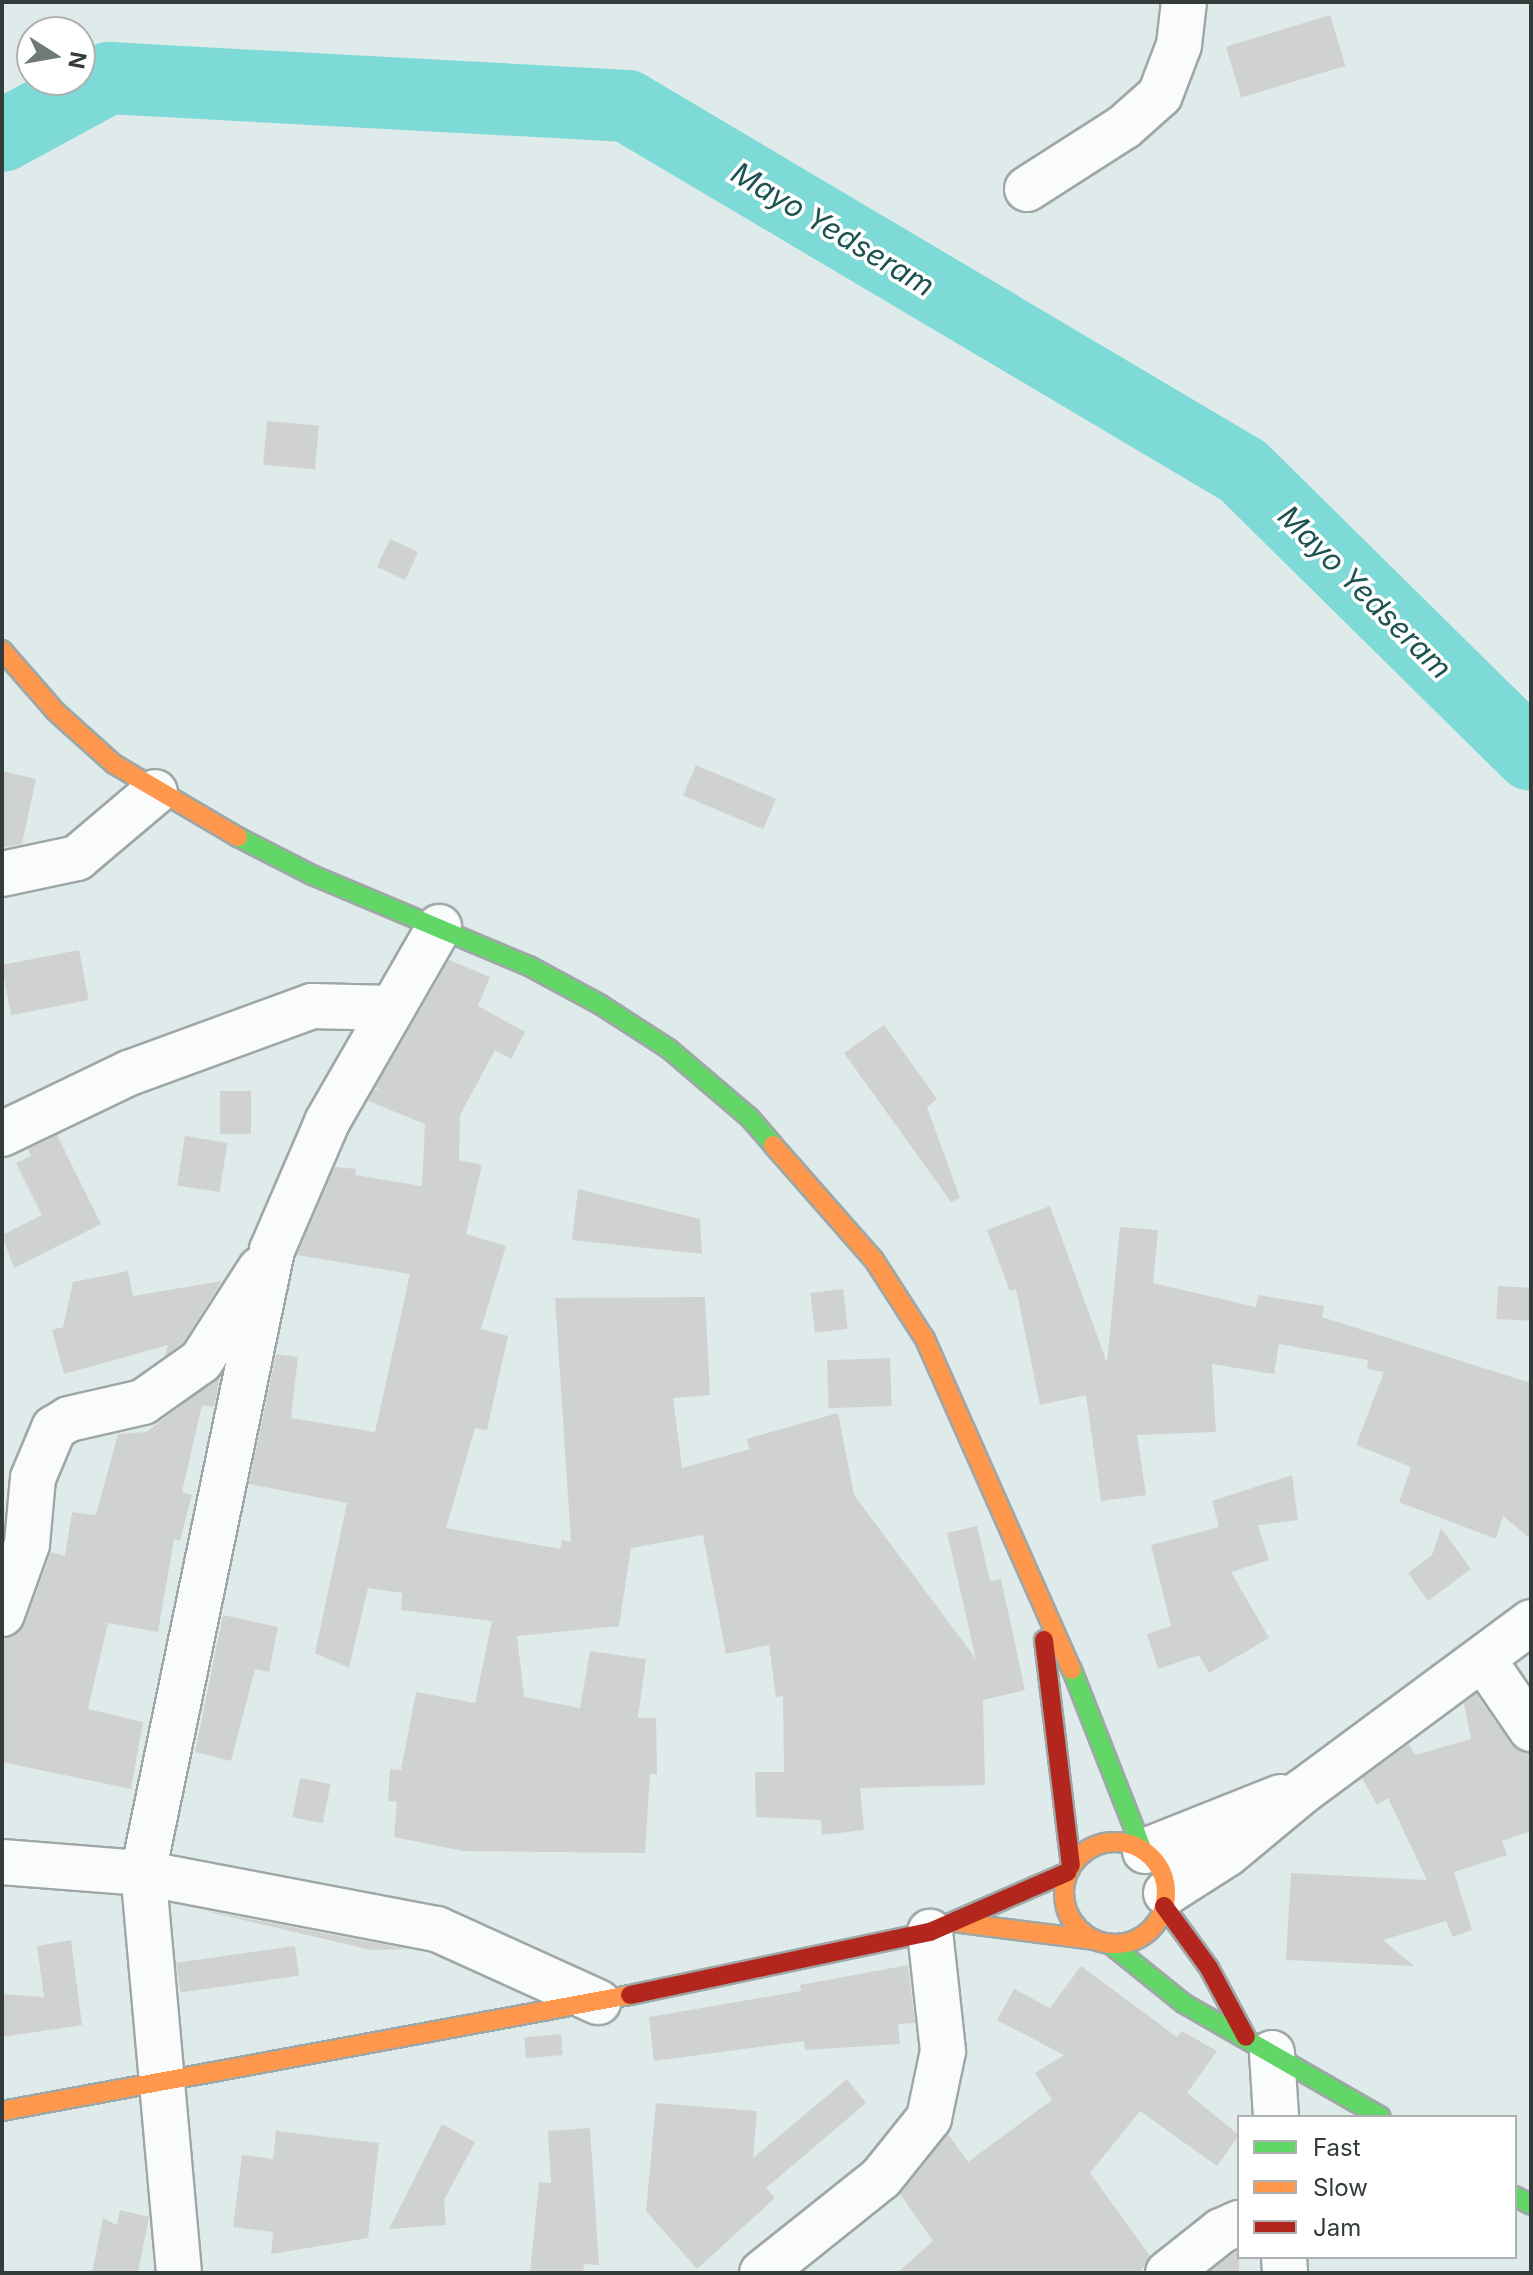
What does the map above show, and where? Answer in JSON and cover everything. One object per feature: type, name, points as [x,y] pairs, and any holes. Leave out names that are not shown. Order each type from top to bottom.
[{"type":"street","points":[[1027,189],[1124,127],[1160,95],[1179,45],[1184,2]]},
{"type":"street","points":[[2,650],[56,712],[114,764],[155,792],[244,843],[529,966],[669,1049],[749,1117],[821,1196],[874,1260],[925,1339],[956,1399],[1041,1605],[1099,1733],[1144,1850],[1160,1870],[1165,1900],[1259,2045],[1276,2115]]},
{"type":"street","points":[[2,874],[77,858],[155,792]]},
{"type":"street","points":[[2,1614],[27,1544],[33,1478],[54,1428],[69,1419],[143,1402],[201,1361],[272,1250],[327,1122],[439,927]]},
{"type":"street","points":[[2,1134],[129,1073],[312,1006],[391,1008]]},
{"type":"street","points":[[179,2273],[143,1873],[272,1250]]},
{"type":"street","points":[[1041,1605],[1069,1868],[1063,1887],[1070,1918],[1183,2003],[1378,2115]]},
{"type":"street","points":[[945,1928],[1102,1942],[1137,1939],[1159,1919],[1165,1900],[1303,1791],[1531,1622]]},
{"type":"street","points":[[1483,1659],[1531,1729]]},
{"type":"street","points":[[2,2111],[598,2002],[945,1928],[1069,1868],[1091,1847],[1116,1841],[1144,1850],[1230,1814],[1303,1791]]},
{"type":"street","points":[[2,1862],[143,1873],[437,1929],[598,2002]]},
{"type":"street","points":[[762,2273],[881,2178],[929,2118],[943,2051],[945,1928]]},
{"type":"street","points":[[1168,2273],[1221,2231],[1237,2224]]},
{"type":"building","points":[[1330,15],[1345,66],[1241,98],[1226,47]]},
{"type":"building","points":[[267,421],[319,426],[315,469],[263,465]]},
{"type":"building","points":[[390,539],[418,552],[405,580],[377,567]]},
{"type":"building","points":[[696,765],[776,799],[763,829],[683,795]]},
{"type":"building","points":[[2,771],[36,779],[22,844],[2,848]]},
{"type":"building","points":[[79,950],[89,1000],[11,1015],[2,965]]},
{"type":"building","points":[[449,960],[490,977],[478,1006],[525,1032],[511,1059],[495,1050],[460,1115],[459,1160],[482,1165],[466,1234],[506,1246],[481,1329],[508,1336],[487,1430],[475,1428],[446,1528],[560,1549],[562,1540],[571,1542],[555,1298],[705,1297],[710,1395],[673,1398],[682,1468],[750,1449],[746,1439],[838,1413],[854,1495],[976,1659],[947,1533],[977,1526],[990,1581],[1001,1579],[1025,1690],[983,1700],[985,1785],[860,1788],[864,1830],[822,1835],[821,1820],[756,1817],[755,1772],[784,1772],[783,1696],[776,1697],[769,1645],[726,1654],[703,1535],[631,1548],[619,1626],[517,1636],[524,1697],[580,1708],[590,1651],[646,1659],[638,1718],[656,1718],[657,1774],[650,1774],[645,1853],[463,1851],[394,1837],[397,1802],[388,1801],[390,1769],[401,1770],[416,1692],[475,1703],[492,1621],[401,1610],[402,1593],[368,1588],[349,1668],[315,1653],[347,1503],[249,1484],[276,1354],[298,1357],[291,1418],[375,1432],[410,1274],[297,1255],[335,1167],[356,1169],[355,1175],[422,1186],[425,1124],[368,1101],[374,1090],[381,1090],[375,1088]]},
{"type":"building","points":[[884,1025],[937,1099],[927,1107],[960,1198],[951,1202],[844,1053]]},
{"type":"building","points":[[220,1091],[251,1091],[251,1134],[220,1134]]},
{"type":"building","points":[[57,1135],[101,1224],[14,1268],[2,1235],[42,1215],[16,1163],[31,1156],[28,1149]]},
{"type":"building","points":[[185,1136],[227,1143],[220,1192],[177,1185]]},
{"type":"building","points":[[578,1189],[700,1219],[702,1254],[572,1240]]},
{"type":"building","points":[[1050,1206],[1107,1363],[1120,1227],[1158,1230],[1153,1283],[1256,1307],[1258,1295],[1324,1306],[1322,1317],[1531,1383],[1531,1539],[1503,1516],[1496,1539],[1399,1502],[1411,1467],[1356,1445],[1384,1372],[1367,1369],[1368,1360],[1279,1344],[1274,1374],[1212,1364],[1216,1432],[1137,1435],[1146,1495],[1101,1501],[1086,1395],[1040,1405],[1016,1289],[1010,1291],[987,1230]]},
{"type":"building","points":[[128,1271],[133,1296],[222,1281],[183,1343],[165,1356],[168,1345],[64,1374],[52,1330],[63,1327],[73,1282]]},
{"type":"building","points":[[1498,1286],[1531,1288],[1529,1321],[1496,1319]]},
{"type":"building","points":[[843,1289],[848,1329],[815,1333],[810,1293]]},
{"type":"building","points":[[890,1358],[892,1406],[829,1408],[827,1360]]},
{"type":"building","points":[[220,1376],[214,1407],[202,1405],[182,1492],[192,1495],[180,1541],[174,1539],[158,1632],[108,1623],[88,1709],[143,1722],[131,1789],[2,1762],[2,1638],[18,1633],[25,1623],[51,1552],[65,1556],[72,1512],[96,1515],[118,1434],[146,1432]]},
{"type":"building","points":[[1292,1475],[1298,1520],[1258,1525],[1269,1560],[1231,1572],[1269,1638],[1209,1673],[1199,1655],[1158,1669],[1147,1634],[1171,1626],[1151,1545],[1219,1527],[1212,1501]]},
{"type":"building","points":[[1441,1528],[1471,1569],[1428,1601],[1408,1573],[1432,1555]]},
{"type":"building","points":[[223,1615],[278,1627],[269,1672],[255,1669],[231,1761],[195,1752]]},
{"type":"building","points":[[1476,1694],[1511,1744],[1531,1754],[1531,1831],[1502,1841],[1507,1855],[1454,1872],[1472,1930],[1453,1937],[1446,1921],[1383,1940],[1414,1966],[1286,1960],[1291,1873],[1427,1880],[1388,1798],[1377,1805],[1362,1778],[1409,1744],[1415,1755],[1471,1739],[1464,1703]]},
{"type":"building","points":[[300,1778],[330,1784],[323,1823],[292,1817]]},
{"type":"building","points":[[197,1909],[407,1949],[371,1950]]},
{"type":"building","points":[[71,1940],[82,2025],[2,2037],[2,1994],[44,1997],[37,1946]]},
{"type":"building","points":[[295,1946],[299,1976],[180,1992],[176,1963]]},
{"type":"building","points":[[908,1965],[915,2023],[898,2024],[900,2044],[805,2050],[804,2041],[654,2061],[649,2017],[801,1991],[800,1985]]},
{"type":"building","points":[[1081,1966],[1177,2037],[1182,2031],[1217,2051],[1187,2093],[1237,2133],[1237,2138],[1217,2166],[1140,2111],[1090,2173],[1150,2256],[1140,2273],[897,2273],[933,2241],[900,2194],[948,2134],[968,2162],[1052,2100],[1035,2073],[1064,2055],[997,2020],[1014,1989],[1050,2008]]},
{"type":"building","points":[[561,2034],[563,2055],[526,2058],[524,2037]]},
{"type":"building","points":[[847,2079],[866,2103],[766,2188],[775,2198],[697,2269],[646,2211],[656,2103],[757,2111],[753,2158]]},
{"type":"building","points":[[442,2124],[475,2142],[444,2200],[446,2225],[389,2229]]},
{"type":"building","points":[[590,2128],[599,2265],[584,2264],[583,2273],[530,2273],[539,2182],[551,2183],[548,2131]]},
{"type":"building","points":[[276,2131],[379,2143],[368,2238],[271,2254],[273,2232],[233,2227],[242,2155],[273,2159]]},
{"type":"building","points":[[120,2210],[149,2217],[138,2273],[92,2273],[103,2218],[117,2225]]},
{"type":"building","points":[[1237,2251],[1239,2273],[1208,2273]]},
{"type":"waterway","name":"Mayo Yedseram","points":[[2,136],[109,78],[627,106],[1243,471],[1531,755]]},
{"type":"traffic: fast","points":[[238,837],[312,875],[529,966],[601,1005],[669,1049],[749,1117],[773,1145]]},
{"type":"traffic: fast","points":[[1072,1670],[1142,1849]]},
{"type":"traffic: fast","points":[[1110,1944],[1183,2003],[1378,2115]]},
{"type":"traffic: fast","points":[[1517,2197],[1531,2205]]},
{"type":"traffic: slow","points":[[2,650],[56,712],[114,764],[238,837]]},
{"type":"traffic: slow","points":[[773,1145],[874,1260],[925,1339],[1072,1670]]},
{"type":"traffic: slow","points":[[1115,1842],[1134,1846],[1151,1857],[1162,1874],[1166,1893],[1162,1912],[1151,1929],[1134,1940],[1115,1944],[1096,1940],[1079,1929],[1068,1912],[1064,1893],[1068,1874],[1079,1857],[1096,1846],[1115,1842]]},
{"type":"traffic: slow","points":[[960,1923],[1094,1940]]},
{"type":"traffic: slow","points":[[2,2111],[630,1995]]},
{"type":"traffic: jam","points":[[1044,1640],[1071,1865]]},
{"type":"traffic: jam","points":[[630,1995],[930,1932],[1068,1872]]},
{"type":"traffic: jam","points":[[1164,1906],[1209,1968],[1246,2037]]}]
